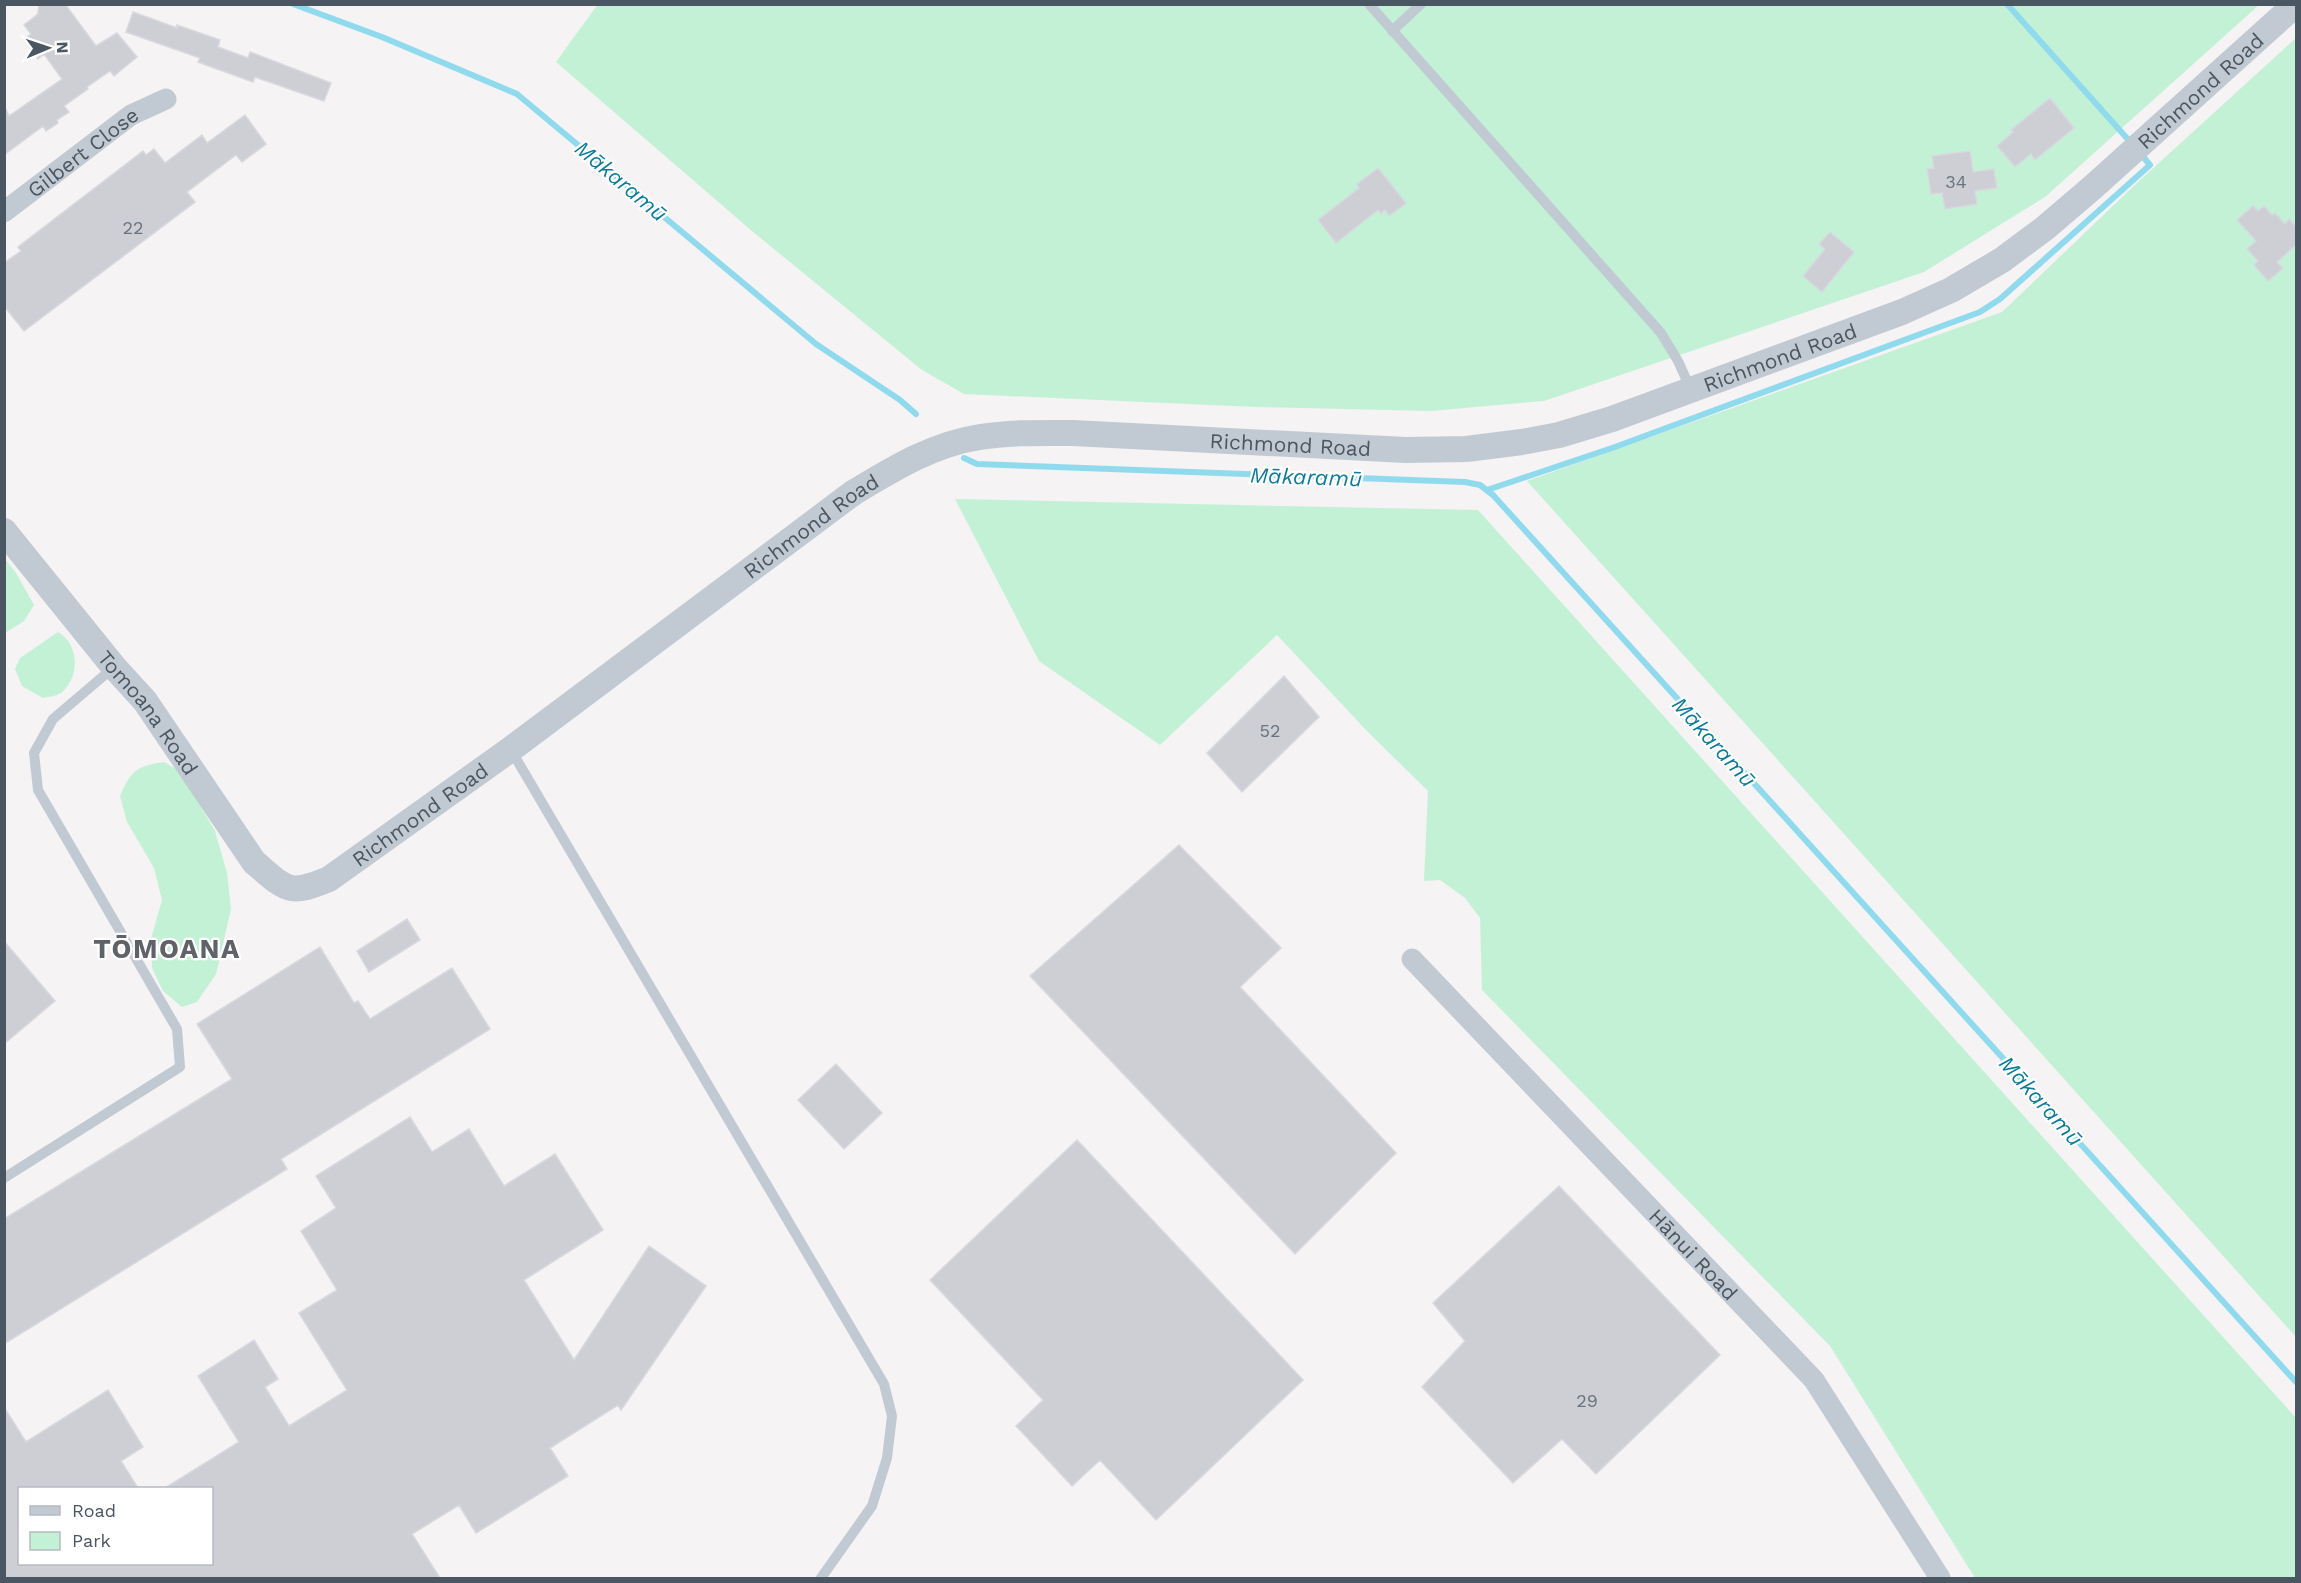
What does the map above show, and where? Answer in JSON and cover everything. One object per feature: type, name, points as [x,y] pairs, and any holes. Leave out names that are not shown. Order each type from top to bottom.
[{"type":"street","name":"Richmond Road","points":[[294,891],[329,879],[511,749],[853,494],[902,464],[953,443],[980,437],[1073,433],[1406,450],[1466,449],[1559,435],[1612,419],[1902,312],[1951,290],[2002,260],[2045,228],[2093,187],[2296,4]]},
{"type":"street","name":"Gilbert Close","points":[[4,212],[131,115],[166,99]]},
{"type":"street","name":"Tomoana Road","points":[[4,531],[114,667],[145,701],[254,862],[276,881],[294,891]]},
{"type":"street","name":"Hānui Road","points":[[1412,959],[1814,1380],[1940,1578]]},
{"type":"lane","points":[[1369,4],[1661,333],[1678,361],[1691,390]]},
{"type":"lane","points":[[1392,31],[1422,4]]},
{"type":"lane","points":[[4,1178],[180,1067],[177,1029],[38,790],[34,753],[53,719],[114,667]]},
{"type":"lane","points":[[511,749],[884,1384],[892,1416],[887,1458],[872,1506],[821,1578]]},
{"type":"green space","points":[[598,4],[2259,5],[2045,197],[1924,272],[1544,401],[1431,411],[1255,407],[964,394],[922,370],[752,231],[556,62]]},
{"type":"green space","points":[[2296,38],[2296,1337],[1527,481],[2002,312],[2138,182]]},
{"type":"green space","points":[[955,499],[1478,510],[2296,1418],[2296,1578],[1975,1578],[1830,1346],[1482,990],[1480,918],[1465,898],[1440,880],[1424,881],[1428,791],[1368,732],[1277,635],[1160,745],[1039,661]]},
{"type":"green space","points":[[5,559],[16,573],[34,605],[24,621],[5,633]]},
{"type":"green space","points":[[58,632],[65,638],[74,653],[72,679],[61,693],[43,698],[22,686],[15,669],[20,658]]},
{"type":"green space","points":[[164,762],[181,772],[215,831],[227,873],[231,909],[216,974],[197,1002],[182,1007],[163,991],[152,968],[151,939],[162,900],[154,868],[127,822],[120,796],[131,775],[136,771],[147,765]]},
{"type":"building","points":[[39,4],[65,4],[96,46],[117,33],[137,57],[114,76],[110,71],[64,106],[69,112],[57,120],[58,123],[46,131],[43,126],[4,155],[4,105],[9,116],[62,79],[44,54],[38,59],[24,39],[31,34],[24,25],[38,14]]},
{"type":"building","points":[[133,12],[220,40],[218,47],[248,58],[250,52],[331,83],[324,101],[255,77],[253,82],[198,62],[200,58],[126,32]]},
{"type":"building","points":[[2050,98],[2074,128],[2035,160],[2031,154],[2015,167],[1997,146],[2013,132],[2011,130]]},
{"type":"building","points":[[245,115],[266,144],[242,162],[236,155],[187,192],[195,202],[24,331],[4,306],[4,263],[21,251],[18,247],[143,151],[146,155],[154,149],[165,163],[202,135],[207,143]]},
{"type":"building","points":[[1970,151],[1973,172],[1994,169],[1997,188],[1975,191],[1977,204],[1945,209],[1942,193],[1931,194],[1927,169],[1934,168],[1932,156]]},
{"type":"building","points":[[1378,168],[1406,203],[1389,216],[1385,210],[1381,214],[1378,210],[1336,243],[1318,220],[1359,188],[1357,184]]},
{"type":"building","points":[[2253,206],[2258,211],[2264,206],[2272,215],[2275,213],[2285,224],[2289,219],[2296,227],[2296,245],[2277,262],[2283,268],[2268,281],[2254,265],[2258,261],[2247,249],[2256,241],[2237,220]]},
{"type":"building","points":[[1830,232],[1854,252],[1822,292],[1803,276],[1825,249],[1819,244]]},
{"type":"building","points":[[1284,676],[1319,717],[1242,792],[1207,753]]},
{"type":"building","points":[[1179,845],[1281,948],[1240,987],[1396,1153],[1295,1254],[1030,976]]},
{"type":"building","points":[[407,919],[420,940],[369,972],[357,951]]},
{"type":"building","points":[[4,941],[55,1001],[4,1044]]},
{"type":"building","points":[[320,947],[354,1003],[358,1001],[370,1019],[452,968],[490,1029],[281,1159],[287,1169],[4,1344],[4,1219],[232,1079],[197,1024]]},
{"type":"building","points":[[836,1064],[882,1113],[844,1149],[798,1100]]},
{"type":"building","points":[[410,1117],[432,1152],[469,1129],[504,1186],[555,1154],[603,1230],[524,1280],[574,1360],[649,1246],[706,1286],[621,1410],[618,1405],[550,1448],[568,1476],[476,1533],[459,1505],[412,1534],[440,1578],[4,1578],[4,1407],[26,1442],[108,1390],[143,1447],[121,1461],[137,1487],[18,1487],[18,1565],[213,1565],[213,1487],[167,1487],[239,1442],[198,1376],[254,1340],[278,1379],[265,1387],[289,1426],[347,1390],[299,1313],[337,1290],[301,1231],[336,1208],[316,1176]]},
{"type":"building","points":[[1077,1140],[1303,1380],[1156,1520],[1100,1460],[1072,1486],[1016,1426],[1043,1400],[930,1280]]},
{"type":"building","points":[[1559,1186],[1720,1355],[1596,1474],[1562,1439],[1513,1483],[1422,1387],[1465,1341],[1433,1303]]},
{"type":"waterway","name":"Mākaramū","points":[[293,4],[382,37],[517,94],[816,344],[900,400],[916,414]]},
{"type":"waterway","points":[[2007,4],[2133,145]]},
{"type":"waterway","points":[[1487,490],[1615,447],[1980,312],[2000,299],[2150,165],[2140,153]]},
{"type":"waterway","name":"Mākaramū","points":[[964,458],[977,464],[1465,482],[1480,485],[1493,495],[2296,1382]]},
{"type":"district","name":"TŌMOANA","points":[[167,949]]}]
